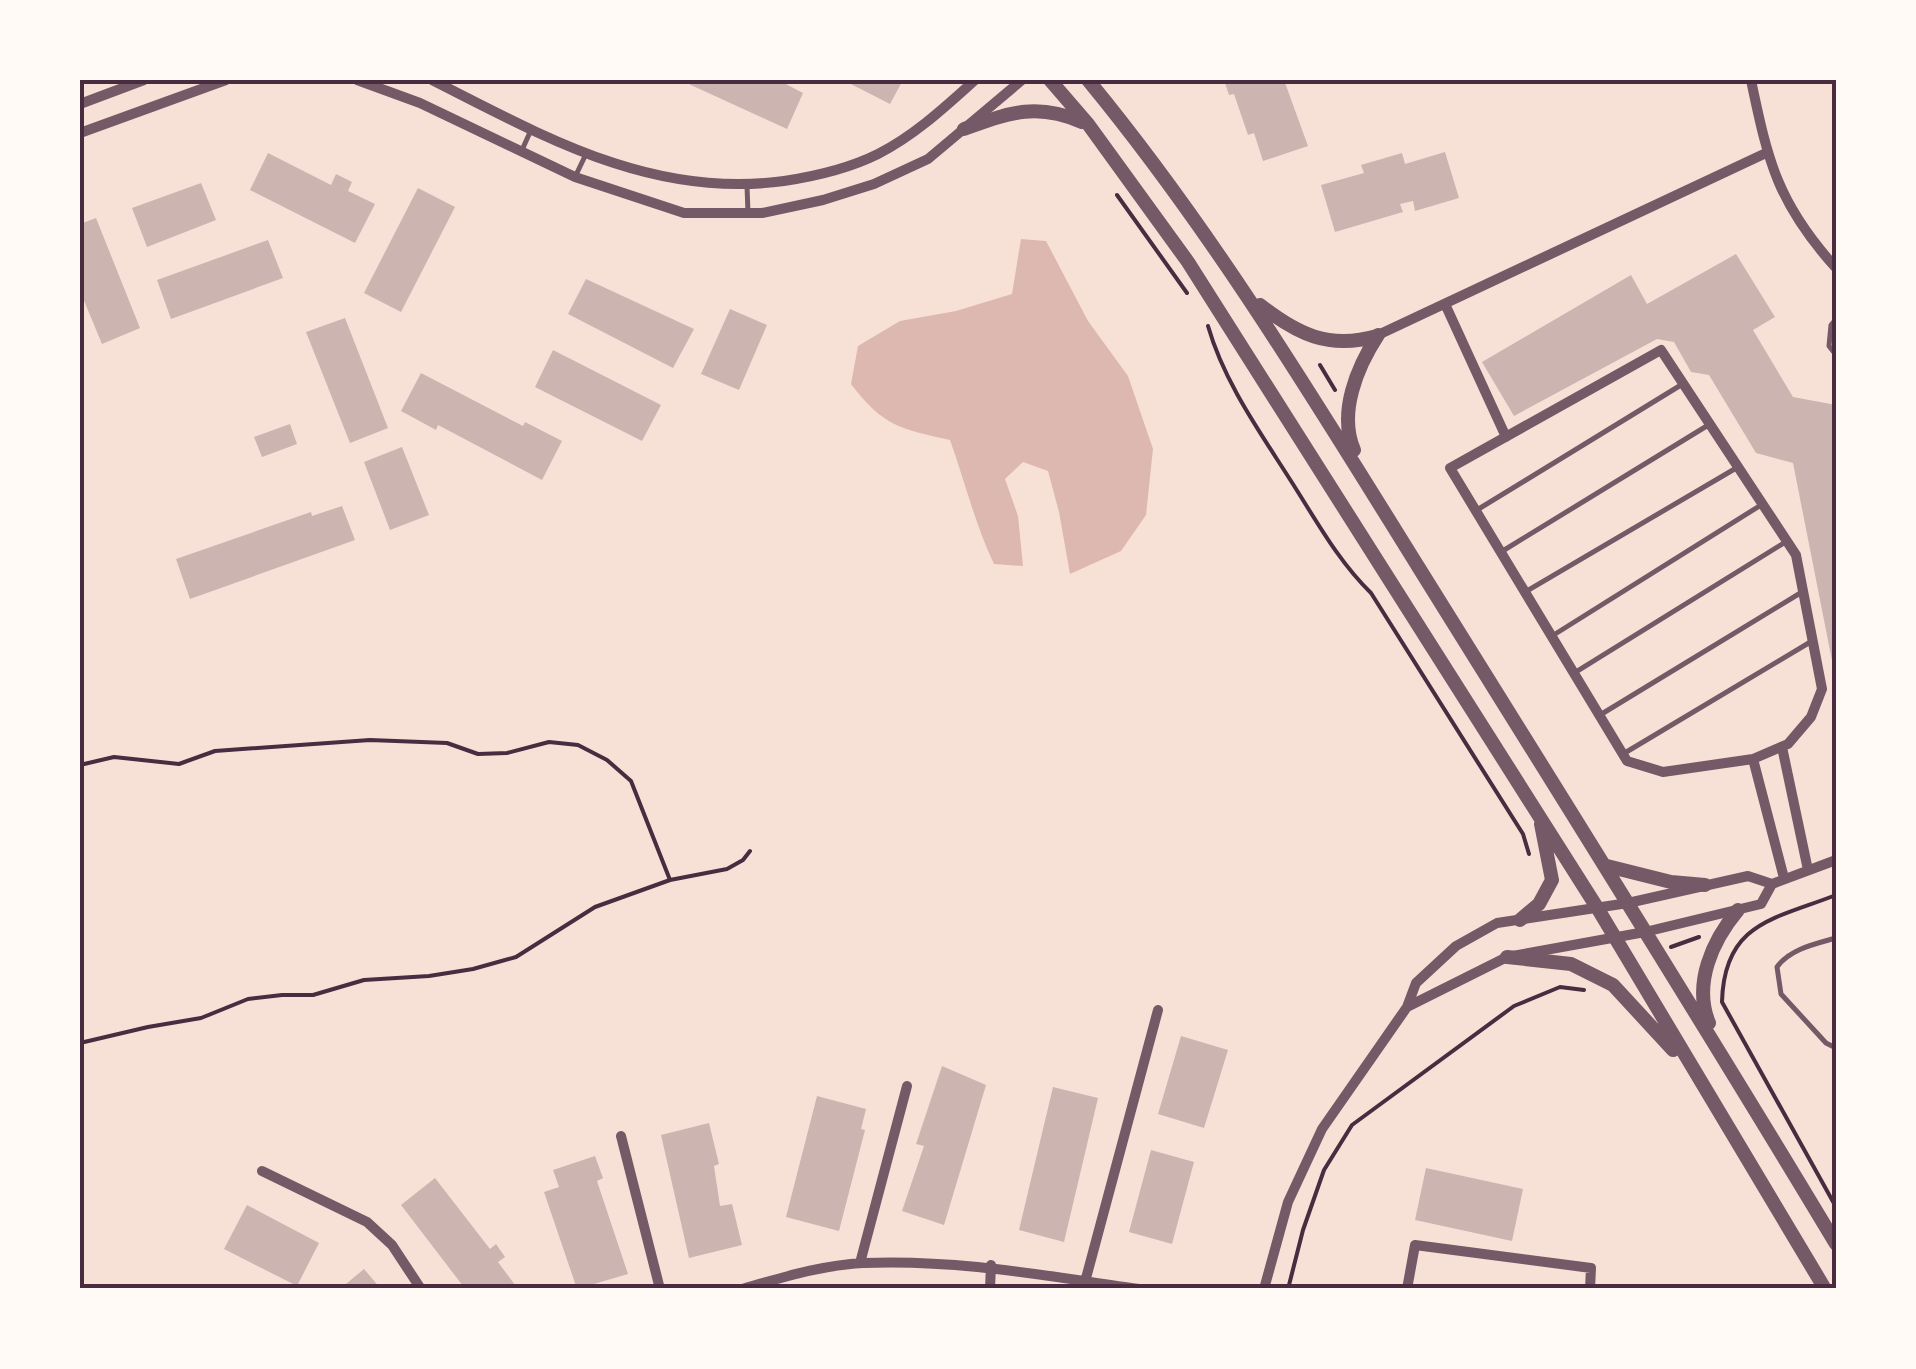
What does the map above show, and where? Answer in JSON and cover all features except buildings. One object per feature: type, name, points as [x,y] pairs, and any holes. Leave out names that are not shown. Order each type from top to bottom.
[{"type":"street","points":[[80,104],[144,80]]},
{"type":"street","points":[[80,133],[226,80]]},
{"type":"street","points":[[357,80],[420,103],[575,177],[684,213],[748,213],[823,200],[874,184],[928,159],[1022,80]]},
{"type":"street","points":[[432,80],[586,154],[654,176],[747,185],[826,174],[878,154],[925,124],[975,80]]},
{"type":"street","points":[[1050,80],[1088,124],[1188,262],[1598,909],[1824,1289]]},
{"type":"street","points":[[1088,80],[1138,140],[1251,298],[1607,866],[1836,1244]]},
{"type":"street","points":[[1751,80],[1766,152],[1786,203],[1836,268]]},
{"type":"street","points":[[964,129],[1015,110],[1057,111],[1088,124]]},
{"type":"street","points":[[1251,298],[1300,334],[1319,340],[1359,341],[1766,152]]},
{"type":"street","points":[[1445,304],[1506,437]]},
{"type":"street","points":[[1370,487],[1350,440],[1350,413],[1356,378],[1378,335]]},
{"type":"street","points":[[1661,350],[1684,384],[1796,555],[1822,689],[1811,718],[1788,744],[1753,759],[1663,772],[1628,760],[1450,468],[1661,350]]},
{"type":"street","points":[[1782,746],[1808,870]]},
{"type":"street","points":[[1753,759],[1784,878]]},
{"type":"street","points":[[1520,920],[1538,904],[1552,880],[1539,814]]},
{"type":"street","points":[[1406,1007],[1507,957],[1645,932],[1761,904],[1772,884],[1836,860]]},
{"type":"street","points":[[1607,866],[1705,886]]},
{"type":"street","points":[[1264,1289],[1288,1202],[1322,1128],[1406,1007],[1416,983],[1456,946],[1498,923],[1598,909],[1748,876],[1772,884]]},
{"type":"street","points":[[1721,1052],[1703,1008],[1705,970],[1720,936],[1738,910]]},
{"type":"street","points":[[1507,957],[1572,964],[1613,986],[1656,1029],[1702,1085]]},
{"type":"street","points":[[1084,1282],[1158,1010]]},
{"type":"street","points":[[860,1263],[906,1086]]},
{"type":"street","points":[[621,1136],[660,1289]]},
{"type":"street","points":[[262,1171],[366,1222],[392,1244],[421,1289]]},
{"type":"street","points":[[1408,1289],[1415,1245],[1591,1268],[1590,1289]]},
{"type":"street","points":[[742,1289],[860,1263],[992,1266],[1140,1289]]},
{"type":"street","points":[[990,1289],[992,1266]]},
{"type":"lane","points":[[521,153],[531,130]]},
{"type":"lane","points":[[575,177],[586,154]]},
{"type":"lane","points":[[747,185],[748,213]]},
{"type":"lane","points":[[1836,319],[1831,325],[1829,346],[1836,355]]},
{"type":"lane","points":[[1476,510],[1684,384]]},
{"type":"lane","points":[[1500,552],[1710,424]]},
{"type":"lane","points":[[1525,592],[1738,466]]},
{"type":"lane","points":[[1552,636],[1762,504]]},
{"type":"lane","points":[[1574,673],[1787,541]]},
{"type":"lane","points":[[1600,715],[1803,592]]},
{"type":"lane","points":[[1624,754],[1812,641]]},
{"type":"lane","points":[[1836,938],[1783,958],[1777,968],[1781,994],[1826,1043],[1836,1048]]},
{"type":"path","points":[[1108,180],[1187,294]]},
{"type":"path","points":[[1207,321],[1217,356],[1256,426],[1348,570],[1371,593],[1523,834],[1528,852]]},
{"type":"path","points":[[1320,365],[1340,398]]},
{"type":"path","points":[[80,766],[114,757],[180,764],[215,752],[370,740],[447,743],[478,754],[507,753],[548,742],[578,744],[607,760],[631,781],[670,880]]},
{"type":"path","points":[[80,1043],[201,1018],[248,999],[282,994],[313,996],[364,980],[444,973],[516,957],[595,907],[670,880],[727,869],[750,851]]},
{"type":"path","points":[[1836,896],[1756,925],[1740,944],[1723,979],[1722,1002],[1836,1207]]},
{"type":"path","points":[[1658,953],[1714,932],[1740,944]]},
{"type":"path","points":[[1288,1289],[1324,1170],[1352,1125],[1514,1006],[1560,987],[1587,990]]},
{"type":"shaded area","points":[[1021,239],[1046,241],[1088,321],[1128,376],[1153,449],[1146,515],[1121,551],[1070,574],[1048,471],[1023,462],[1005,479],[1018,516],[1023,566],[994,564],[950,440],[894,424],[873,409],[851,384],[858,346],[900,321],[956,311],[1012,294]]}]
